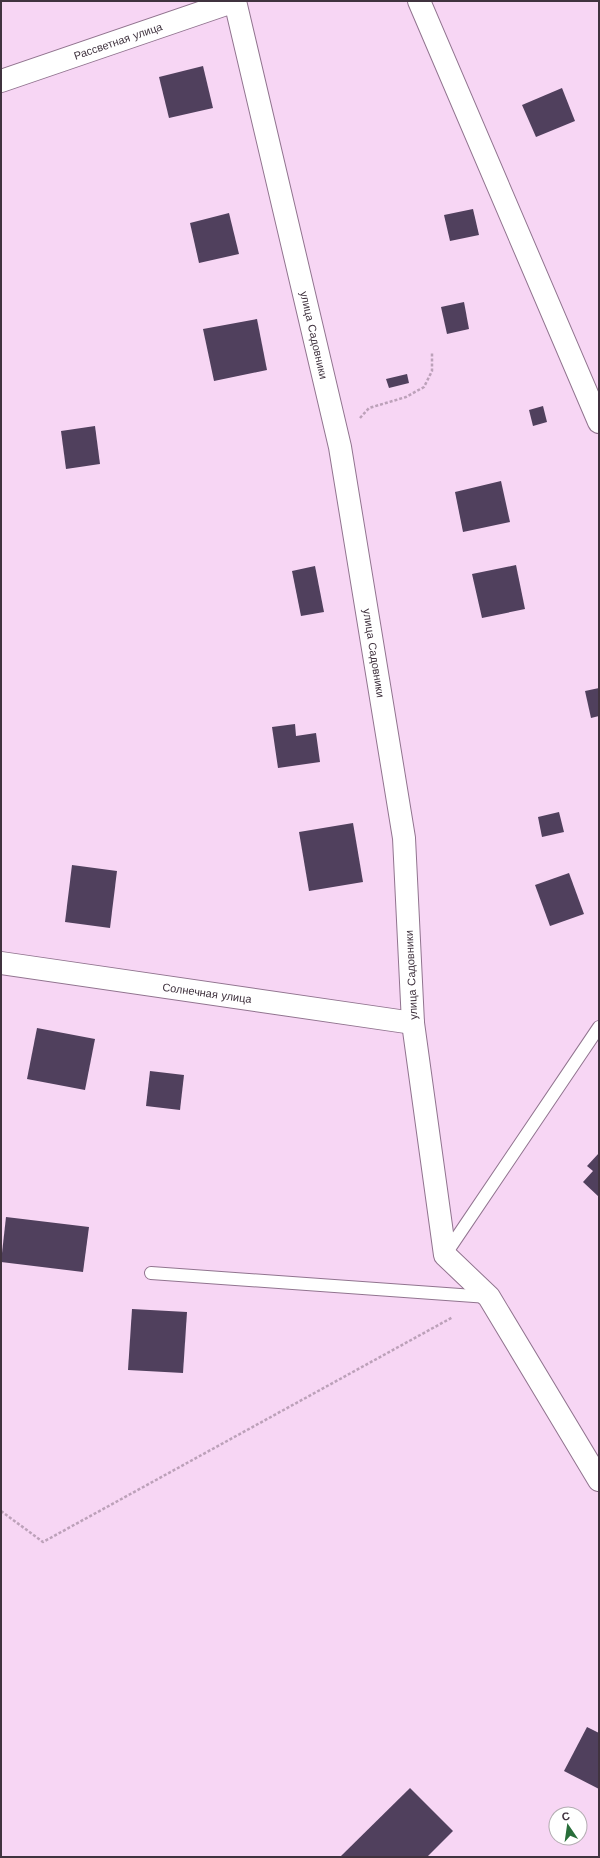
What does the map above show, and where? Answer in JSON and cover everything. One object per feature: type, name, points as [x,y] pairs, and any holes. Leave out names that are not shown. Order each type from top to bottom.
[{"type":"street","name":"Рассветная улица","points":[[1,81],[235,1]]},
{"type":"street","name":"улица Садовники","points":[[235,1],[340,447],[404,838],[413,1023],[445,1255]]},
{"type":"street","points":[[418,1],[599,422]]},
{"type":"street","name":"Солнечная улица","points":[[1,963],[413,1023]]},
{"type":"street","points":[[445,1255],[489,1297],[599,1480]]},
{"type":"lane","points":[[445,1255],[599,1027]]},
{"type":"lane","points":[[151,1273],[489,1297]]},
{"type":"path","points":[[340,447],[350,440],[358,420],[369,408],[406,397],[424,387],[432,371],[432,353]]},
{"type":"path","points":[[1,1511],[43,1542],[454,1316]]},
{"type":"building","points":[[203,66],[213,108],[169,118],[159,77]]},
{"type":"building","points":[[562,88],[575,121],[536,137],[522,105]]},
{"type":"building","points":[[473,209],[479,235],[450,241],[444,215]]},
{"type":"building","points":[[229,213],[239,254],[199,263],[190,223]]},
{"type":"building","points":[[464,302],[469,329],[447,334],[441,307]]},
{"type":"building","points":[[257,319],[267,370],[214,381],[203,329]]},
{"type":"building","points":[[407,374],[409,383],[389,388],[386,379]]},
{"type":"building","points":[[543,406],[547,422],[533,426],[529,410]]},
{"type":"building","points":[[95,426],[100,464],[66,469],[61,431]]},
{"type":"building","points":[[501,481],[510,522],[463,532],[455,492]]},
{"type":"building","points":[[516,565],[525,609],[482,618],[472,574]]},
{"type":"building","points":[[315,566],[324,612],[301,616],[292,571]]},
{"type":"building","points":[[599,688],[599,716],[591,718],[585,691]]},
{"type":"building","points":[[295,724],[296,736],[316,733],[320,762],[278,768],[272,727]]},
{"type":"building","points":[[559,812],[564,832],[542,837],[538,817]]},
{"type":"building","points":[[353,823],[363,882],[309,891],[299,832]]},
{"type":"building","points":[[72,865],[117,871],[110,928],[65,922]]},
{"type":"building","points":[[569,873],[584,914],[550,926],[535,885]]},
{"type":"building","points":[[37,1028],[95,1039],[85,1090],[27,1079]]},
{"type":"building","points":[[150,1071],[184,1075],[180,1110],[146,1106]]},
{"type":"building","points":[[599,1153],[599,1197],[583,1182],[593,1171],[587,1166]]},
{"type":"building","points":[[6,1217],[89,1227],[83,1272],[1,1262]]},
{"type":"building","points":[[132,1309],[187,1312],[183,1373],[128,1370]]},
{"type":"building","points":[[587,1727],[599,1733],[599,1789],[564,1771]]},
{"type":"building","points":[[410,1788],[453,1831],[427,1857],[340,1857]]}]
